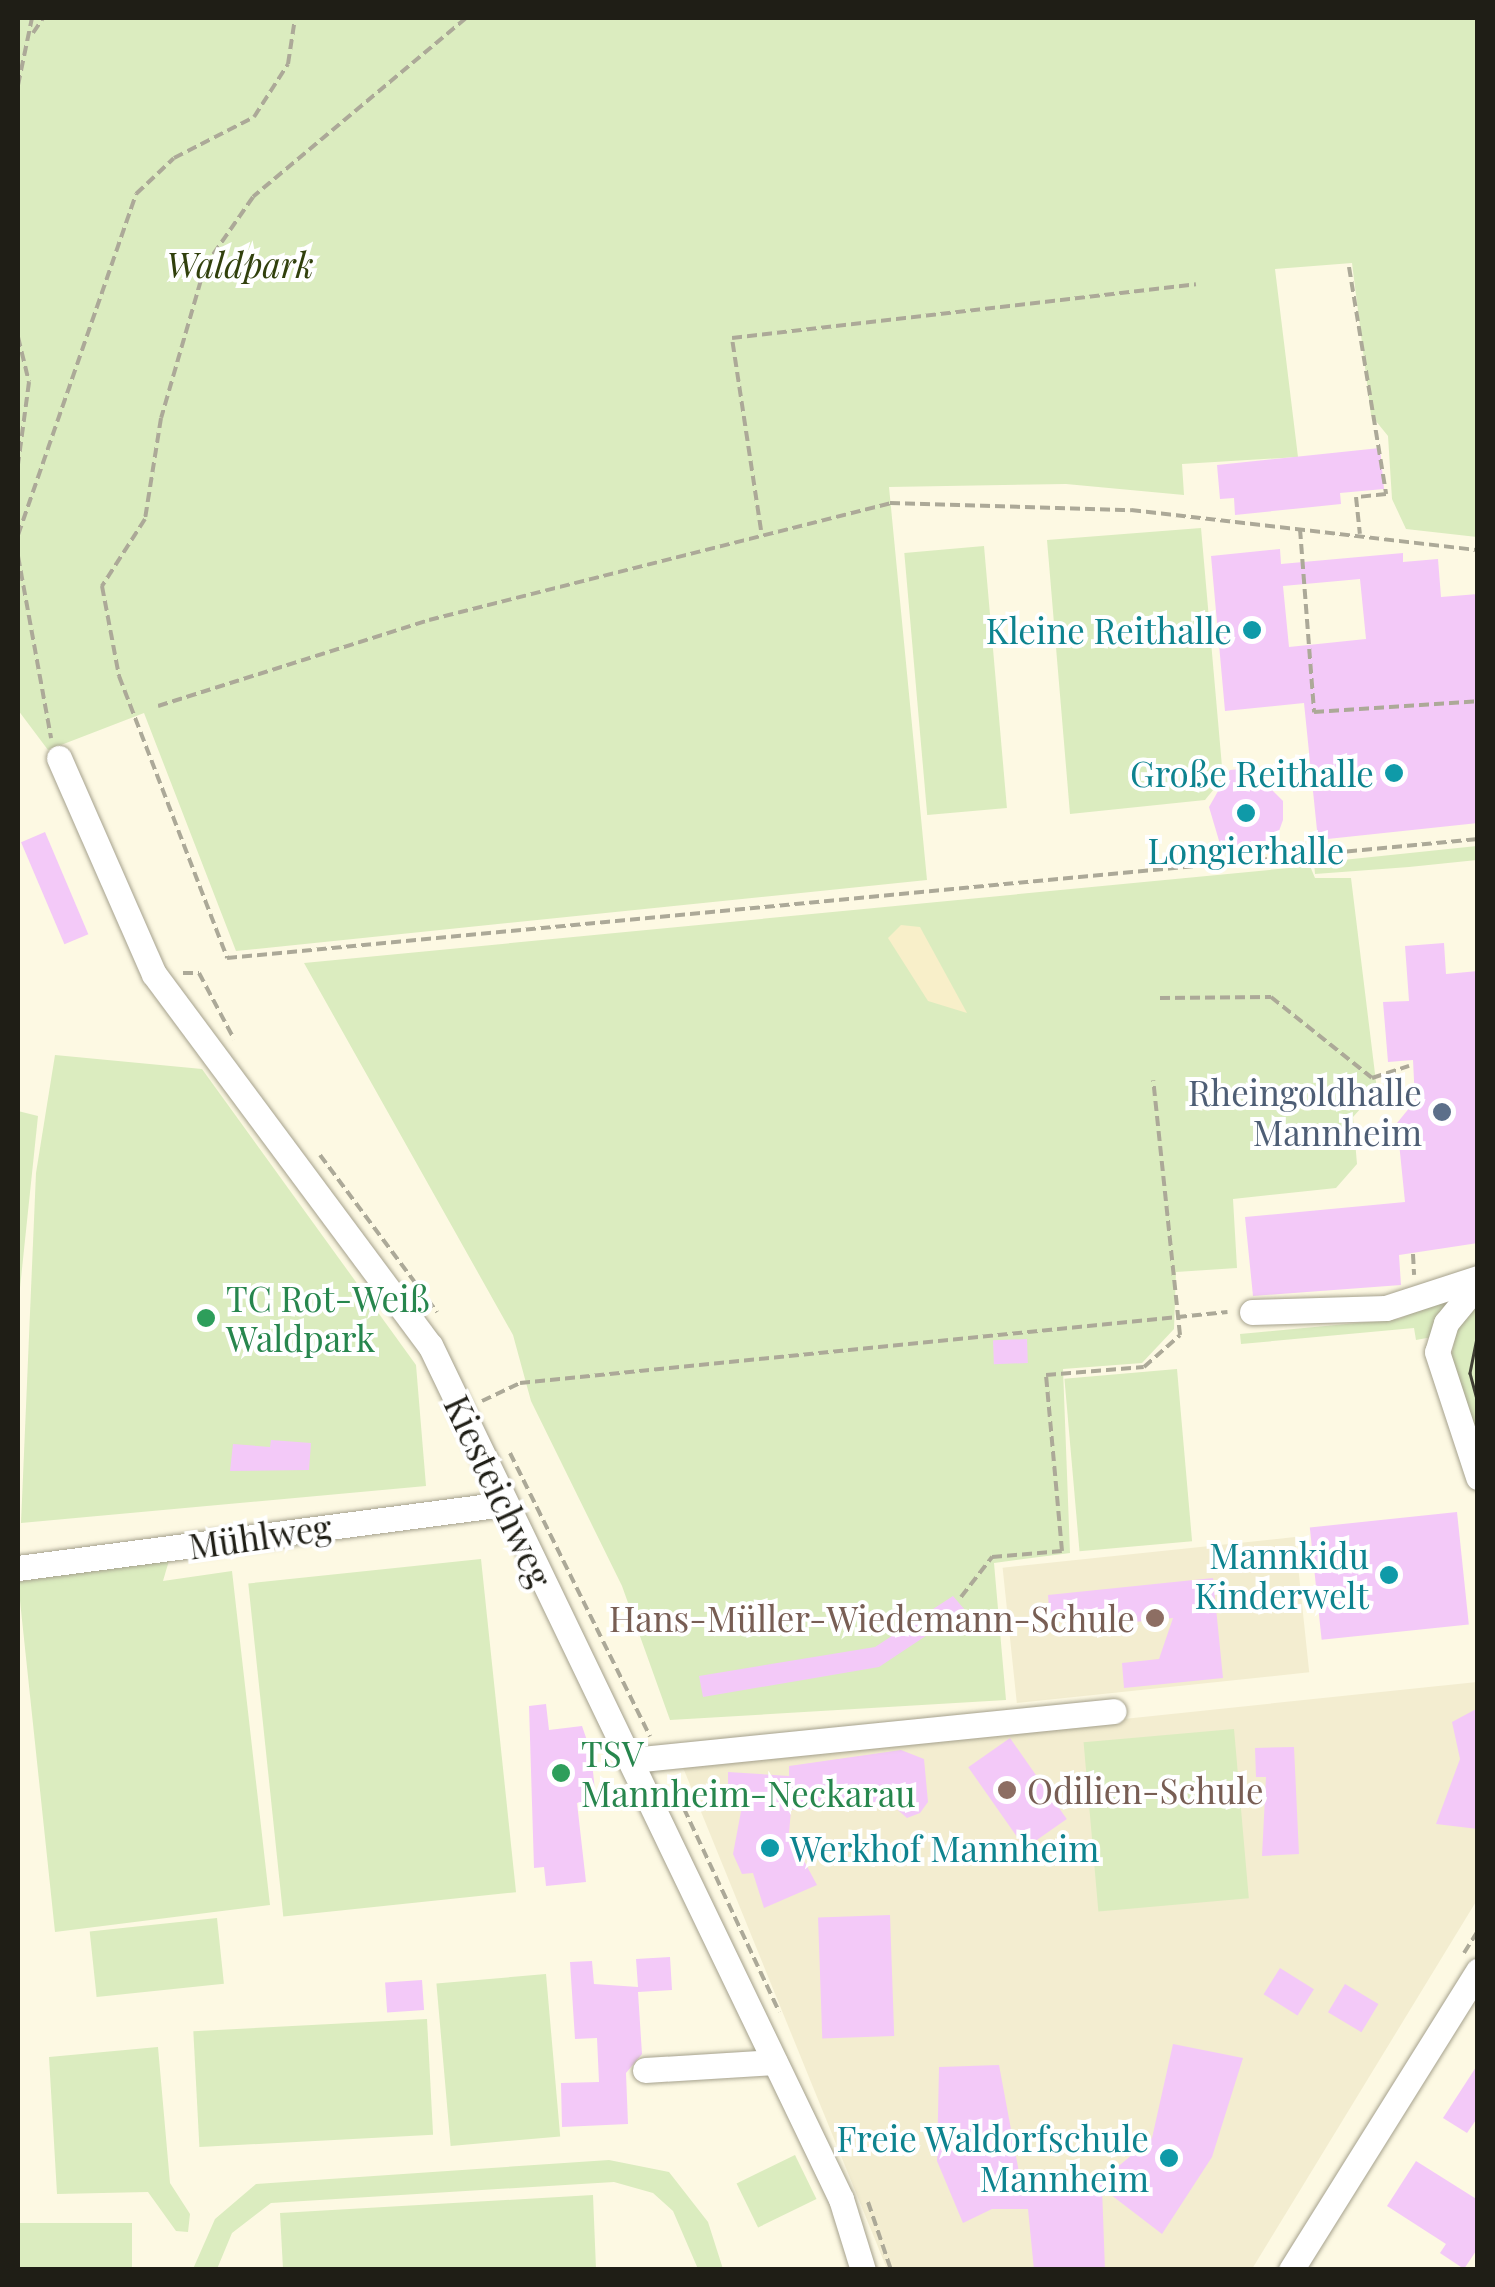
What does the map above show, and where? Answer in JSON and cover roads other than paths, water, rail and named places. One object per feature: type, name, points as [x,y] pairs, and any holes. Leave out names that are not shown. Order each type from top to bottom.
[{"type":"street","name":"Kiesteichweg","points":[[59,758],[154,974],[398,1296],[632,1760],[841,2199],[863,2270]]},
{"type":"street","points":[[1252,1312],[1386,1308],[1478,1281]]},
{"type":"street","points":[[1478,1281],[1446,1323],[1438,1352],[1478,1477]]},
{"type":"street","name":"Mühlweg","points":[[18,1568],[502,1504]]},
{"type":"street","points":[[632,1760],[1114,1711]]},
{"type":"street","points":[[1291,2270],[1478,1972]]},
{"type":"street","points":[[645,2070],[775,2062]]},
{"type":"tram line","points":[[1478,1333],[1470,1373],[1478,1403]]},
{"type":"place","name":"Kleine Reithalle","points":[[1252,630]]},
{"type":"place","name":"Große Reithalle","points":[[1394,773]]},
{"type":"place","name":"Longierhalle","points":[[1246,813]]},
{"type":"place","name":"Rheingoldhalle Mannheim","points":[[1442,1112]]},
{"type":"place","name":"TC Rot-Weiß Waldpark","points":[[206,1318]]},
{"type":"place","name":"Mannkidu Kinderwelt","points":[[1389,1575]]},
{"type":"place","name":"Hans-Müller-Wiedemann-Schule","points":[[1155,1618]]},
{"type":"place","name":"TSV Mannheim-Neckarau","points":[[561,1773]]},
{"type":"place","name":"Odilien-Schule","points":[[1007,1790]]},
{"type":"place","name":"Werkhof Mannheim","points":[[770,1848]]},
{"type":"place","name":"Freie Waldorfschule Mannheim","points":[[1169,2158]]},
{"type":"park label","name":"Waldpark","points":[[240,264]]}]
